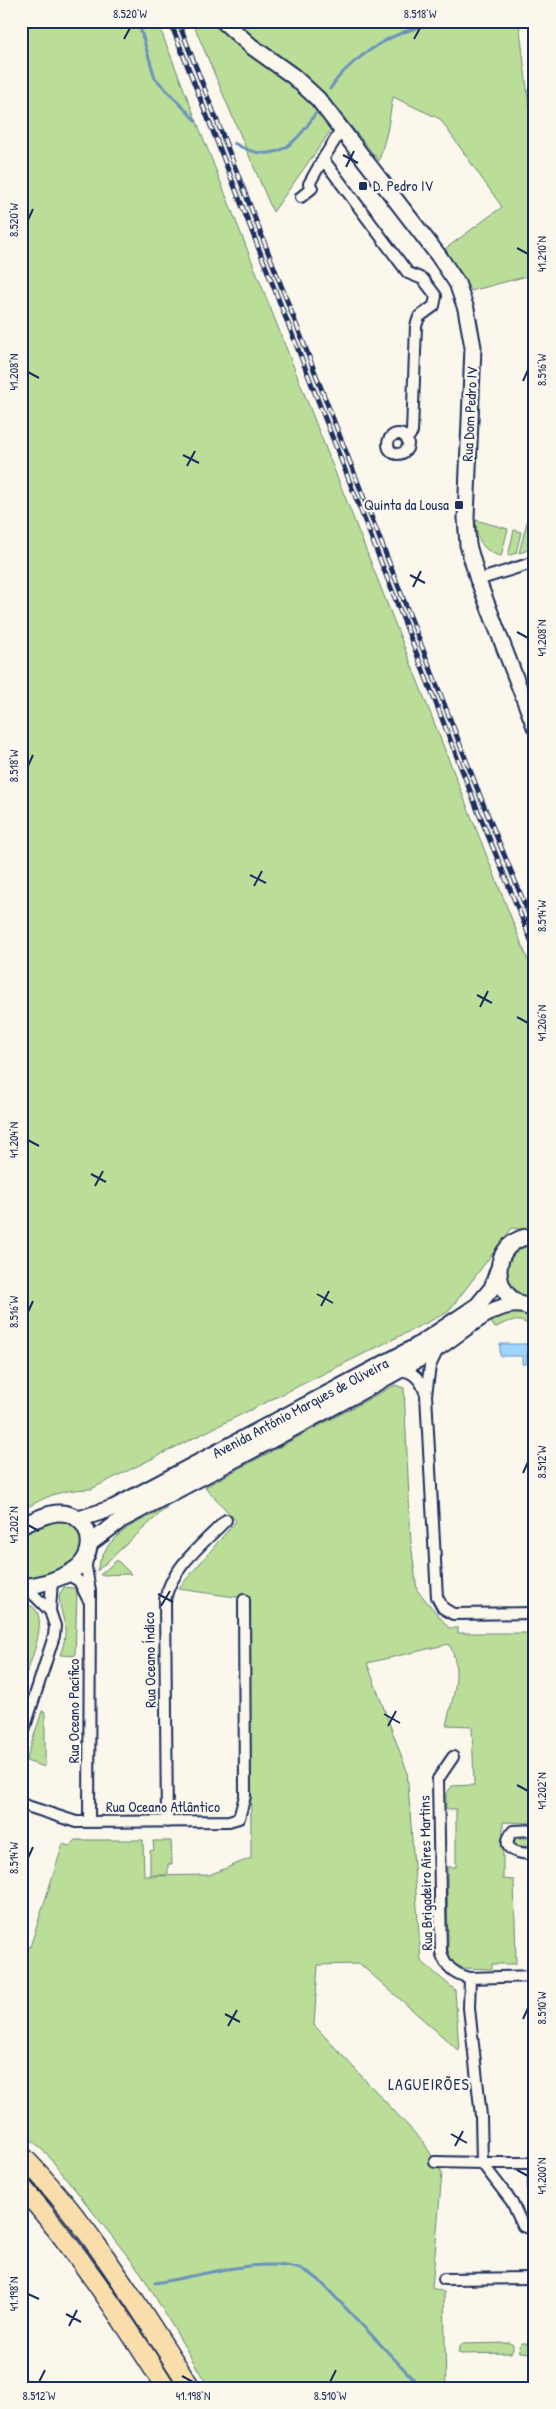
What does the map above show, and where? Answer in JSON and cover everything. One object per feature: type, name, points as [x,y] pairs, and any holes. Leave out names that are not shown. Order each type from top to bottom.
[{"type":"highway","points":[[21,2156],[68,2210],[111,2266],[191,2388]]},
{"type":"highway","points":[[21,2186],[58,2229],[106,2294],[166,2388]]},
{"type":"main road","name":"Rua Dom Pedro IV","points":[[224,21],[251,46],[293,76],[318,99],[438,255],[457,283],[466,309],[473,347],[466,518],[468,545],[478,580]]},
{"type":"main road","name":"Avenida António Marques de Oliveira","points":[[24,1586],[52,1580],[67,1574],[80,1565],[88,1550],[120,1520],[396,1372],[411,1362],[477,1306],[492,1288],[501,1258],[507,1248],[516,1240],[535,1236]]},
{"type":"main road","points":[[498,1270],[505,1294],[527,1306]]},
{"type":"main road","points":[[411,1362],[438,1348],[494,1310],[510,1304],[527,1306]]},
{"type":"main road","name":"Avenida António Marques de Oliveira","points":[[21,1526],[58,1513],[71,1515],[79,1519],[113,1508],[411,1362]]},
{"type":"main road","points":[[79,1519],[88,1534],[88,1550]]},
{"type":"street","points":[[301,197],[312,188],[308,184],[322,158],[342,128]]},
{"type":"street","points":[[322,158],[408,273],[423,279],[436,296],[434,306],[419,317],[416,326],[412,432],[407,439]]},
{"type":"street","points":[[478,580],[535,562]]},
{"type":"street","name":"Rua Dom Pedro IV","points":[[478,580],[535,728]]},
{"type":"street","points":[[438,1348],[430,1366],[426,1395],[437,1597],[443,1608],[449,1612],[463,1614],[535,1613]]},
{"type":"street","points":[[411,1362],[426,1395]]},
{"type":"street","name":"Rua Oceano Índico","points":[[167,1822],[166,1593],[175,1574],[226,1520]]},
{"type":"street","name":"Rua Oceano Pacífico","points":[[88,1550],[86,1568],[90,1591],[89,1822]]},
{"type":"street","points":[[67,1574],[79,1581],[89,1600]]},
{"type":"street","points":[[21,1739],[54,1636],[55,1626],[50,1611],[52,1580]]},
{"type":"street","points":[[24,1586],[50,1611]]},
{"type":"street","name":"Rua Oceano Atlântico","points":[[21,1804],[76,1822],[229,1821],[239,1818],[244,1805],[244,1600]]},
{"type":"street","name":"Rua Brigadeiro Aires Martins","points":[[453,1758],[438,1779],[441,1952],[445,1964],[450,1969],[456,1974],[470,1978]]},
{"type":"street","points":[[535,1830],[513,1831],[508,1842],[509,1848],[514,1852],[535,1854]]},
{"type":"street","points":[[435,2162],[482,2163],[534,2164],[534,2224],[528,2228],[523,2226],[512,2202],[482,2163],[481,2116],[469,2008],[470,1978],[535,1976]]},
{"type":"street","points":[[444,2279],[535,2278]]},
{"type":"street","points":[[21,2386],[42,2388]]},
{"type":"green space","points":[[21,21],[157,21],[535,978],[535,1231],[512,1228],[448,1312],[91,1489],[54,1494],[21,1511]]},
{"type":"green space","points":[[192,21],[519,21],[529,106],[535,121],[535,274],[471,291],[445,249],[502,207],[440,119],[393,97],[387,132],[379,161],[342,115],[273,212]]},
{"type":"green space","points":[[528,518],[535,518],[535,548],[519,553]]},
{"type":"green space","points":[[476,520],[508,529],[501,556],[489,551],[481,543],[477,533]]},
{"type":"green space","points":[[514,530],[521,532],[516,553],[508,556]]},
{"type":"green space","points":[[535,1241],[535,1302],[513,1294],[504,1277],[506,1258],[512,1250]]},
{"type":"green space","points":[[503,1312],[516,1312],[535,1316],[535,1329],[520,1321],[511,1321],[495,1328],[489,1319]]},
{"type":"green space","points":[[395,1385],[404,1388],[411,1543],[417,1590],[449,1628],[458,1628],[458,1633],[535,1633],[535,1823],[503,1822],[503,1879],[514,1880],[516,1964],[492,1964],[492,1969],[463,1968],[452,1963],[448,1951],[447,1867],[456,1867],[456,1809],[446,1809],[446,1794],[452,1786],[474,1785],[472,1726],[446,1725],[454,1694],[456,1674],[453,1654],[449,1644],[367,1663],[407,1771],[421,1961],[455,1990],[459,2051],[360,1964],[318,1965],[314,2025],[424,2143],[442,2173],[432,2288],[444,2292],[446,2388],[209,2388],[141,2273],[47,2154],[21,2131],[21,1945],[30,1947],[63,1844],[69,1846],[75,1840],[143,1840],[144,1876],[209,1875],[251,1858],[250,1599],[178,1589],[236,1521],[205,1487]]},
{"type":"green space","points":[[167,1507],[97,1571],[107,1547],[115,1538],[133,1525]]},
{"type":"green space","points":[[55,1521],[68,1522],[76,1527],[82,1540],[81,1550],[75,1558],[54,1572],[31,1578],[21,1577],[21,1536]]},
{"type":"green space","points":[[117,1560],[131,1574],[100,1575]]},
{"type":"green space","points":[[64,1587],[74,1588],[77,1592],[75,1656],[60,1655],[65,1630],[59,1595]]},
{"type":"green space","points":[[21,1602],[34,1608],[37,1612],[39,1628],[35,1650],[21,1688]]},
{"type":"green space","points":[[42,1711],[45,1712],[45,1767],[26,1761]]},
{"type":"green space","points":[[516,1838],[535,1838],[535,1847],[516,1846],[514,1842]]},
{"type":"green space","points":[[153,1841],[171,1841],[172,1864],[168,1864],[168,1875],[150,1875],[150,1851],[154,1850]]},
{"type":"green space","points":[[510,2343],[513,2345],[511,2353],[461,2354],[458,2352],[461,2344]]},
{"type":"green space","points":[[522,2343],[535,2343],[535,2353],[520,2352],[519,2346]]},
{"type":"water","points":[[500,1344],[527,1344],[527,1364],[522,1364],[522,1356],[500,1356]]},
{"type":"waterway","points":[[138,21],[155,78],[196,121]]},
{"type":"waterway","points":[[330,89],[345,70],[378,45],[402,33],[443,21]]},
{"type":"waterway","points":[[234,143],[248,150],[260,153],[271,153],[281,150],[299,136],[315,114]]},
{"type":"waterway","points":[[155,2283],[249,2266],[287,2266],[303,2270],[319,2280],[422,2388]]},
{"type":"railway","points":[[170,21],[478,811],[535,950]]},
{"type":"railway","points":[[178,21],[484,806],[535,929]]},
{"type":"place","name":"D. Pedro IV","points":[[363,186]]},
{"type":"place","name":"Quinta da Lousa","points":[[459,505]]},
{"type":"district","name":"LAGUEIRÕES","points":[[429,2084]]}]
